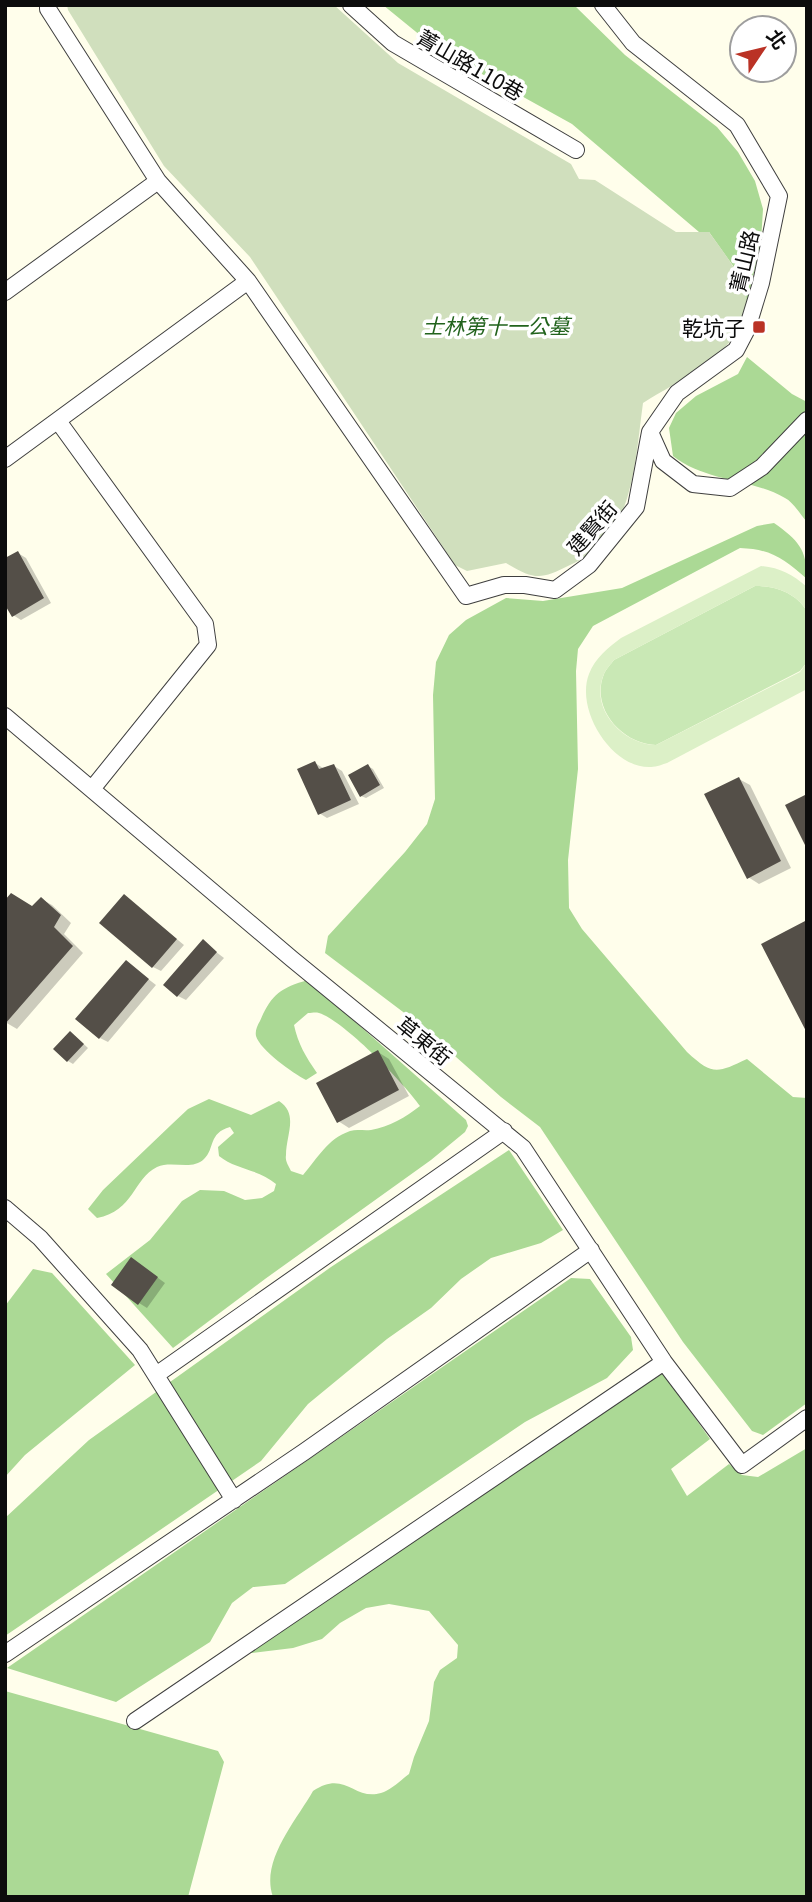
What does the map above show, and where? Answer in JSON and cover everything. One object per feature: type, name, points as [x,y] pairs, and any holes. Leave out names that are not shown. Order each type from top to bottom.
[{"type":"street","points":[[5,459],[248,281],[158,181],[68,42],[48,5]]},
{"type":"street","name":"菁山路110巷","points":[[351,5],[393,43],[576,150]]},
{"type":"street","name":"菁山路","points":[[603,5],[633,43],[737,125],[779,196],[761,284],[747,329],[736,350],[677,393],[650,432]]},
{"type":"street","points":[[5,292],[158,181]]},
{"type":"street","name":"建賢街","points":[[248,281],[466,596],[503,586],[525,585],[555,590],[589,565],[636,507],[650,432]]},
{"type":"street","points":[[650,432],[663,461],[693,484],[730,488],[762,467],[807,420]]},
{"type":"street","points":[[58,421],[205,624],[208,645],[92,789]]},
{"type":"street","name":"草東街","points":[[5,716],[292,959],[523,1148],[664,1362],[742,1465],[807,1418]]},
{"type":"street","points":[[156,1376],[504,1131]]},
{"type":"street","points":[[5,1208],[40,1238],[140,1350],[234,1500]]},
{"type":"street","points":[[5,1654],[234,1500],[591,1250]]},
{"type":"street","points":[[135,1721],[664,1362]]},
{"type":"green space","name":"士林第十一公墓","points":[[67,5],[334,5],[398,63],[571,164],[579,179],[595,180],[676,232],[709,232],[733,266],[743,286],[747,304],[743,321],[722,350],[707,363],[643,403],[637,453],[626,503],[612,533],[604,543],[594,552],[560,570],[538,576],[524,573],[506,563],[467,571],[455,565],[250,257],[164,166]]},
{"type":"green space","points":[[383,5],[574,5],[625,55],[717,127],[738,152],[755,181],[763,209],[761,241],[747,303],[736,270],[709,232],[699,232],[572,124],[437,49]]},
{"type":"green space","points":[[747,357],[792,394],[807,402],[807,522],[785,498],[757,487],[699,471],[673,456],[669,428],[676,413],[696,396],[738,374]]},
{"type":"green space","points":[[774,523],[800,546],[807,579],[776,556],[760,550],[740,548],[593,626],[578,649],[578,769],[568,860],[569,908],[582,929],[687,1052],[703,1065],[716,1070],[747,1059],[793,1097],[807,1098],[807,1403],[763,1435],[752,1431],[683,1342],[540,1127],[501,1097],[419,1024],[325,953],[328,936],[427,824],[435,799],[433,695],[436,662],[449,635],[466,620],[506,598],[543,601],[622,588],[757,526]]},
{"type":"green space","points":[[761,566],[786,572],[807,587],[807,611],[797,599],[784,591],[755,586],[614,660],[605,672],[601,687],[605,711],[612,722],[631,738],[656,745],[800,672],[807,662],[807,689],[667,763],[651,767],[637,765],[623,758],[600,735],[587,704],[586,688],[595,663],[621,638]]},
{"type":"green space","points":[[755,586],[784,591],[797,599],[807,611],[807,662],[800,671],[656,745],[643,743],[621,731],[605,711],[601,699],[604,674],[614,660]]},
{"type":"green space","points":[[308,980],[466,1120],[468,1126],[465,1132],[431,1160],[173,1348],[106,1274],[150,1240],[182,1201],[200,1190],[224,1191],[245,1200],[262,1198],[274,1191],[276,1184],[219,1156],[218,1147],[234,1133],[230,1127],[218,1133],[207,1155],[199,1163],[157,1167],[149,1172],[119,1209],[97,1218],[88,1209],[103,1190],[188,1109],[209,1099],[251,1115],[279,1101],[289,1112],[290,1119],[286,1161],[291,1171],[303,1175],[323,1150],[342,1134],[353,1130],[384,1127],[420,1106],[358,1040],[330,1018],[319,1013],[308,1013],[294,1025],[303,1050],[317,1073],[306,1080],[264,1048],[256,1032],[268,1005],[283,990]]},
{"type":"green space","points":[[509,1150],[563,1230],[541,1243],[491,1258],[461,1279],[431,1308],[387,1339],[308,1404],[261,1461],[5,1636],[5,1518],[89,1440],[331,1267]]},
{"type":"green space","points":[[33,1269],[52,1273],[135,1365],[25,1455],[5,1477],[5,1306]]},
{"type":"green space","points":[[571,1278],[590,1279],[631,1337],[633,1350],[607,1378],[525,1422],[285,1584],[253,1587],[232,1603],[210,1642],[116,1702],[7,1668]]},
{"type":"green space","points":[[656,1372],[664,1374],[710,1439],[671,1469],[687,1496],[729,1464],[742,1475],[758,1477],[807,1448],[807,1897],[273,1897],[270,1883],[275,1856],[313,1791],[333,1783],[363,1793],[381,1793],[409,1774],[429,1721],[434,1682],[440,1670],[457,1658],[458,1645],[429,1611],[389,1604],[366,1608],[340,1623],[322,1639],[293,1648],[252,1653],[248,1649]]},
{"type":"green space","points":[[5,1691],[218,1751],[224,1762],[188,1897],[5,1897]]},
{"type":"building","points":[[18,551],[44,598],[12,617],[5,605],[5,558]]},
{"type":"building","points":[[315,761],[319,769],[334,764],[351,800],[318,815],[297,769]]},
{"type":"building","points":[[368,764],[380,785],[360,797],[348,775]]},
{"type":"building","points":[[739,777],[781,861],[747,879],[704,794]]},
{"type":"building","points":[[807,794],[807,849],[785,805]]},
{"type":"building","points":[[11,893],[32,906],[41,897],[61,915],[54,927],[73,946],[5,1024],[5,900]]},
{"type":"building","points":[[124,894],[177,939],[152,968],[99,923]]},
{"type":"building","points":[[807,920],[807,1033],[761,944]]},
{"type":"building","points":[[203,939],[217,952],[177,997],[163,985]]},
{"type":"building","points":[[126,960],[149,979],[99,1039],[75,1019]]},
{"type":"building","points":[[70,1031],[84,1044],[67,1062],[53,1049]]},
{"type":"building","points":[[378,1050],[399,1090],[337,1123],[316,1083]]},
{"type":"building","points":[[131,1257],[158,1277],[138,1305],[111,1285]]},
{"type":"place","name":"乾坑子","points":[[759,327]]}]
